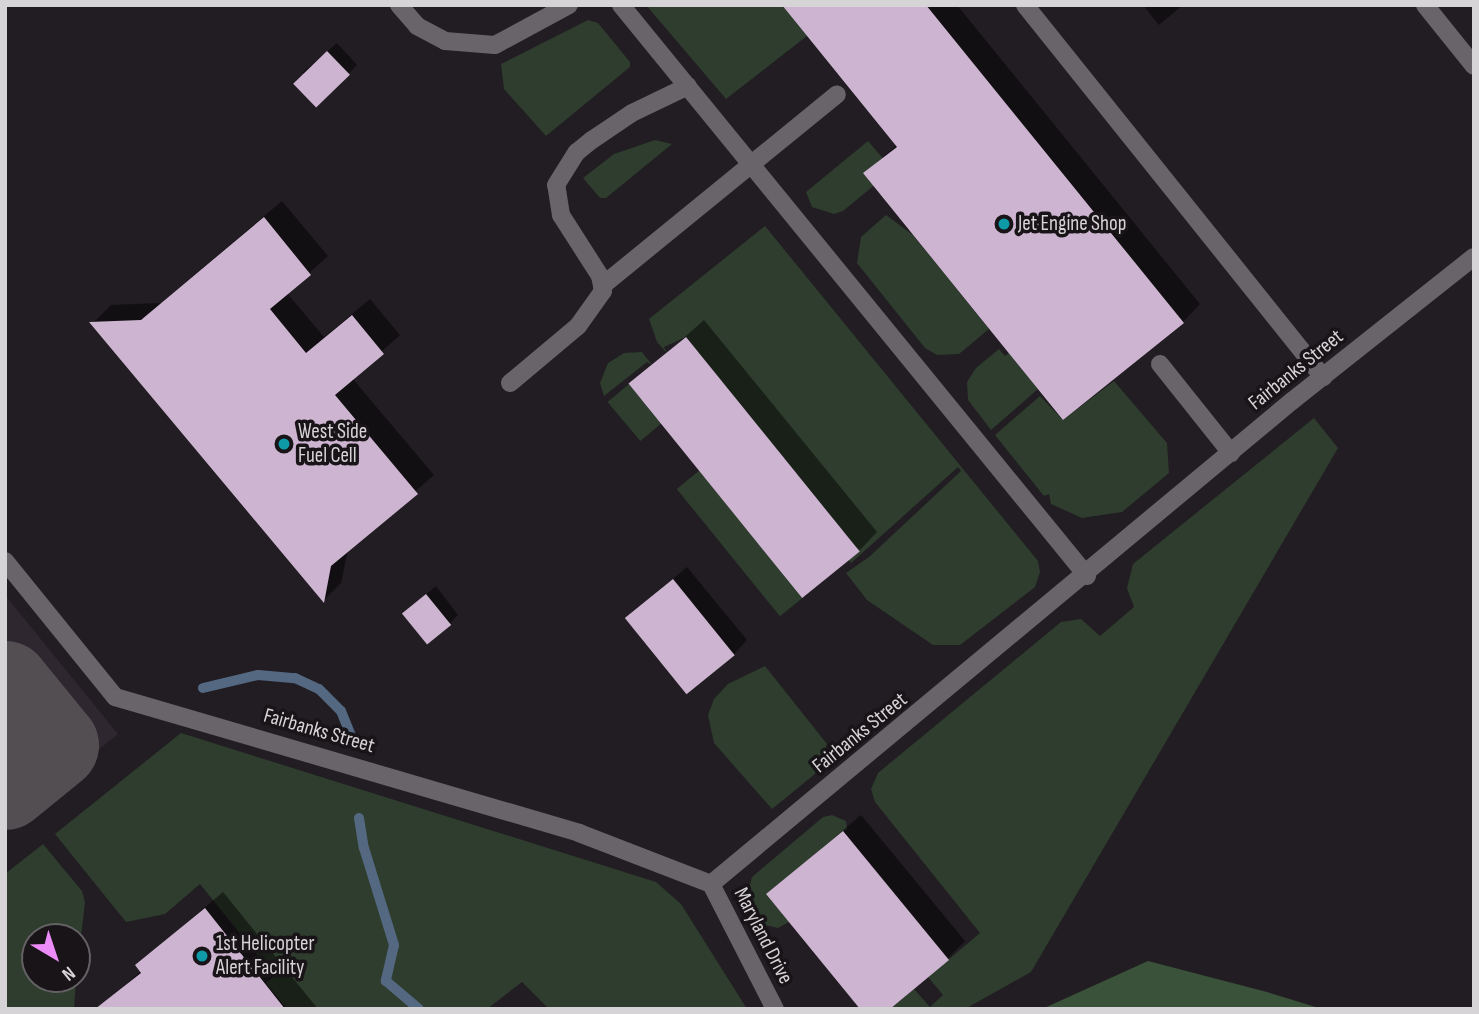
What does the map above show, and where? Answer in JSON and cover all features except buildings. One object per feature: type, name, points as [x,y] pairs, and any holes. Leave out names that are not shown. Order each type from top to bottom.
[{"type":"street","points":[[399,5],[417,26],[445,41],[495,45],[569,5]]},
{"type":"street","points":[[621,5],[1087,576]]},
{"type":"street","points":[[1025,5],[1323,377]]},
{"type":"street","points":[[1425,5],[1474,66]]},
{"type":"street","points":[[602,286],[561,215],[556,185],[578,152],[592,140],[632,113],[688,86]]},
{"type":"street","points":[[510,383],[578,326],[602,286],[837,94]]},
{"type":"street","name":"Fairbanks Street","points":[[5,561],[115,697],[579,833],[711,884],[1087,576],[1323,377],[1474,257]]},
{"type":"street","points":[[1160,364],[1231,453]]},
{"type":"street","name":"Maryland Drive","points":[[711,884],[775,1009]]},
{"type":"shaded area","points":[[5,595],[118,734],[5,826]]},
{"type":"green space","points":[[646,5],[785,5],[807,36],[726,99]]},
{"type":"green space","points":[[588,20],[598,23],[630,62],[630,67],[546,136],[504,89],[501,64]]},
{"type":"green space","points":[[655,140],[672,144],[606,198],[600,198],[583,178],[614,154]]},
{"type":"green space","points":[[868,141],[893,170],[843,211],[834,214],[812,207],[806,192]]},
{"type":"green space","points":[[886,215],[913,235],[989,329],[959,354],[937,355],[925,348],[857,263],[861,237]]},
{"type":"green space","points":[[765,226],[1038,561],[1040,572],[1035,587],[960,645],[933,645],[867,600],[846,573],[869,557],[961,471],[958,467],[851,563],[686,337],[664,347],[667,353],[657,342],[649,319]]},
{"type":"green space","points":[[999,349],[1005,356],[1009,353],[1038,389],[991,430],[968,400],[967,382],[976,368]]},
{"type":"green space","points":[[642,352],[652,365],[647,362],[604,396],[600,383],[608,363],[624,353]]},
{"type":"green space","points":[[1114,381],[1167,443],[1169,473],[1122,512],[1082,518],[1051,504],[1049,494],[1044,496],[995,435],[1040,396],[1063,420]]},
{"type":"green space","points":[[629,384],[662,423],[640,441],[608,402]]},
{"type":"green space","points":[[1314,418],[1338,448],[1031,972],[965,1009],[890,1009],[914,989],[930,1007],[943,995],[928,977],[980,933],[875,802],[871,789],[878,773],[1061,622],[1081,619],[1100,636],[1134,607],[1127,588],[1133,564]]},
{"type":"green space","points":[[700,470],[803,597],[780,616],[677,489]]},
{"type":"green space","points":[[765,666],[827,744],[815,774],[772,809],[714,743],[708,715],[714,699],[728,684]]},
{"type":"green space","points":[[181,733],[656,882],[681,904],[747,1009],[549,1009],[522,982],[487,1009],[287,1009],[266,983],[274,976],[200,884],[165,914],[126,922],[55,834]]},
{"type":"green space","points":[[832,815],[846,821],[847,829],[766,894],[789,922],[778,928],[757,923],[747,897],[752,877],[823,817]]},
{"type":"green space","points":[[43,844],[82,891],[85,902],[83,923],[21,923],[21,993],[75,993],[74,1009],[5,1009],[5,874]]},
{"type":"green space","points":[[1148,961],[1267,992],[1322,1009],[1042,1009]]},
{"type":"waterway","points":[[203,688],[258,675],[295,678],[319,689],[341,711],[353,741]]},
{"type":"waterway","points":[[359,818],[364,848],[394,945],[386,981],[419,1009]]},
{"type":"taxiway","points":[[5,685],[54,745],[5,785]]},
{"type":"place","name":"Jet Engine Shop","points":[[1004,224]]},
{"type":"place","name":"West Side Fuel Cell","points":[[284,444]]},
{"type":"place","name":"1st Helicopter Alert Facility","points":[[202,956]]}]
